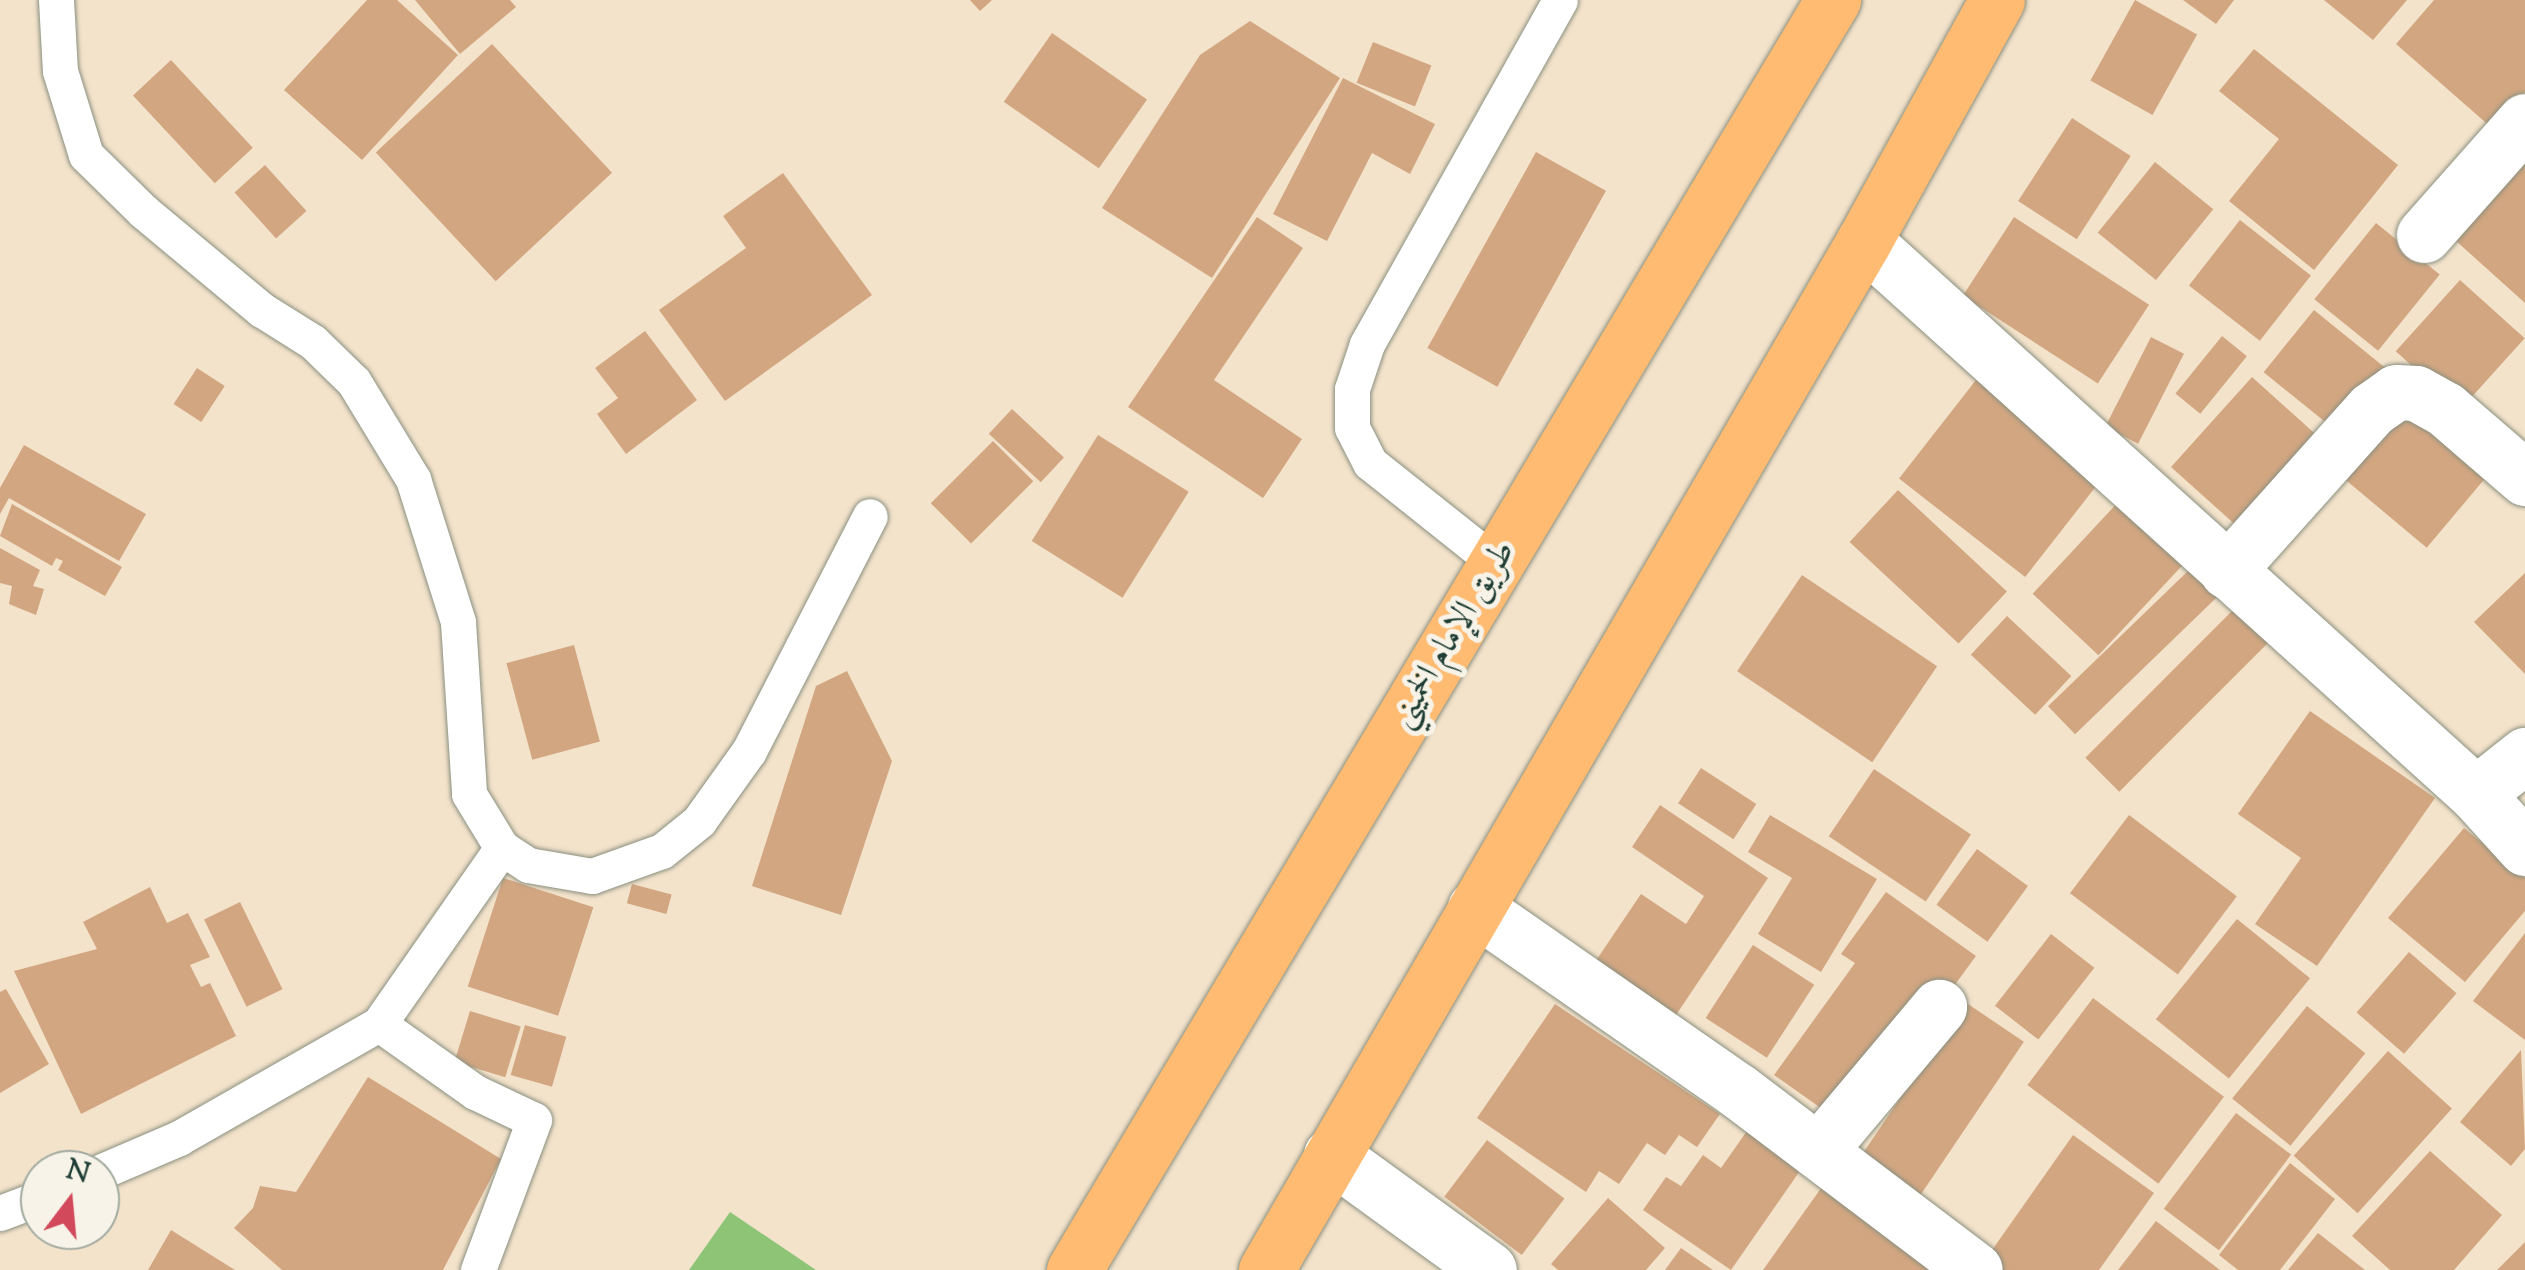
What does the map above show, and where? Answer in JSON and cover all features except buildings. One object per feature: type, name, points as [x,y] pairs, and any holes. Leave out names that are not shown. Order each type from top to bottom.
[{"type":"highway","name":"طريق الإمام الخميني","points":[[1074,1270],[1833,0]]},
{"type":"highway","points":[[1266,1270],[2000,6]]},
{"type":"street","points":[[2424,234],[2525,121]]},
{"type":"street","points":[[1864,242],[2476,794],[2525,848]]},
{"type":"street","points":[[2228,571],[2372,409],[2396,392],[2416,394],[2445,409],[2525,478]]},
{"type":"street","points":[[2476,794],[2525,755]]},
{"type":"street","points":[[1474,908],[1819,1150],[1975,1270]]},
{"type":"street","points":[[1819,1150],[1939,1006]]},
{"type":"street","points":[[1331,1156],[1489,1270]]},
{"type":"lane","points":[[56,0],[64,88],[86,155],[142,211],[262,310],[313,342],[354,382],[414,479],[458,622],[469,794],[502,848],[555,874],[592,876],[662,852],[700,820],[749,751],[870,516]]},
{"type":"lane","points":[[1497,564],[1370,463],[1352,428],[1352,388],[1367,344],[1560,0]]},
{"type":"lane","points":[[120,1164],[180,1138],[380,1024],[502,848]]},
{"type":"lane","points":[[380,1024],[475,1092],[534,1120],[478,1270]]},
{"type":"green space","points":[[730,1212],[816,1270],[689,1270]]}]
